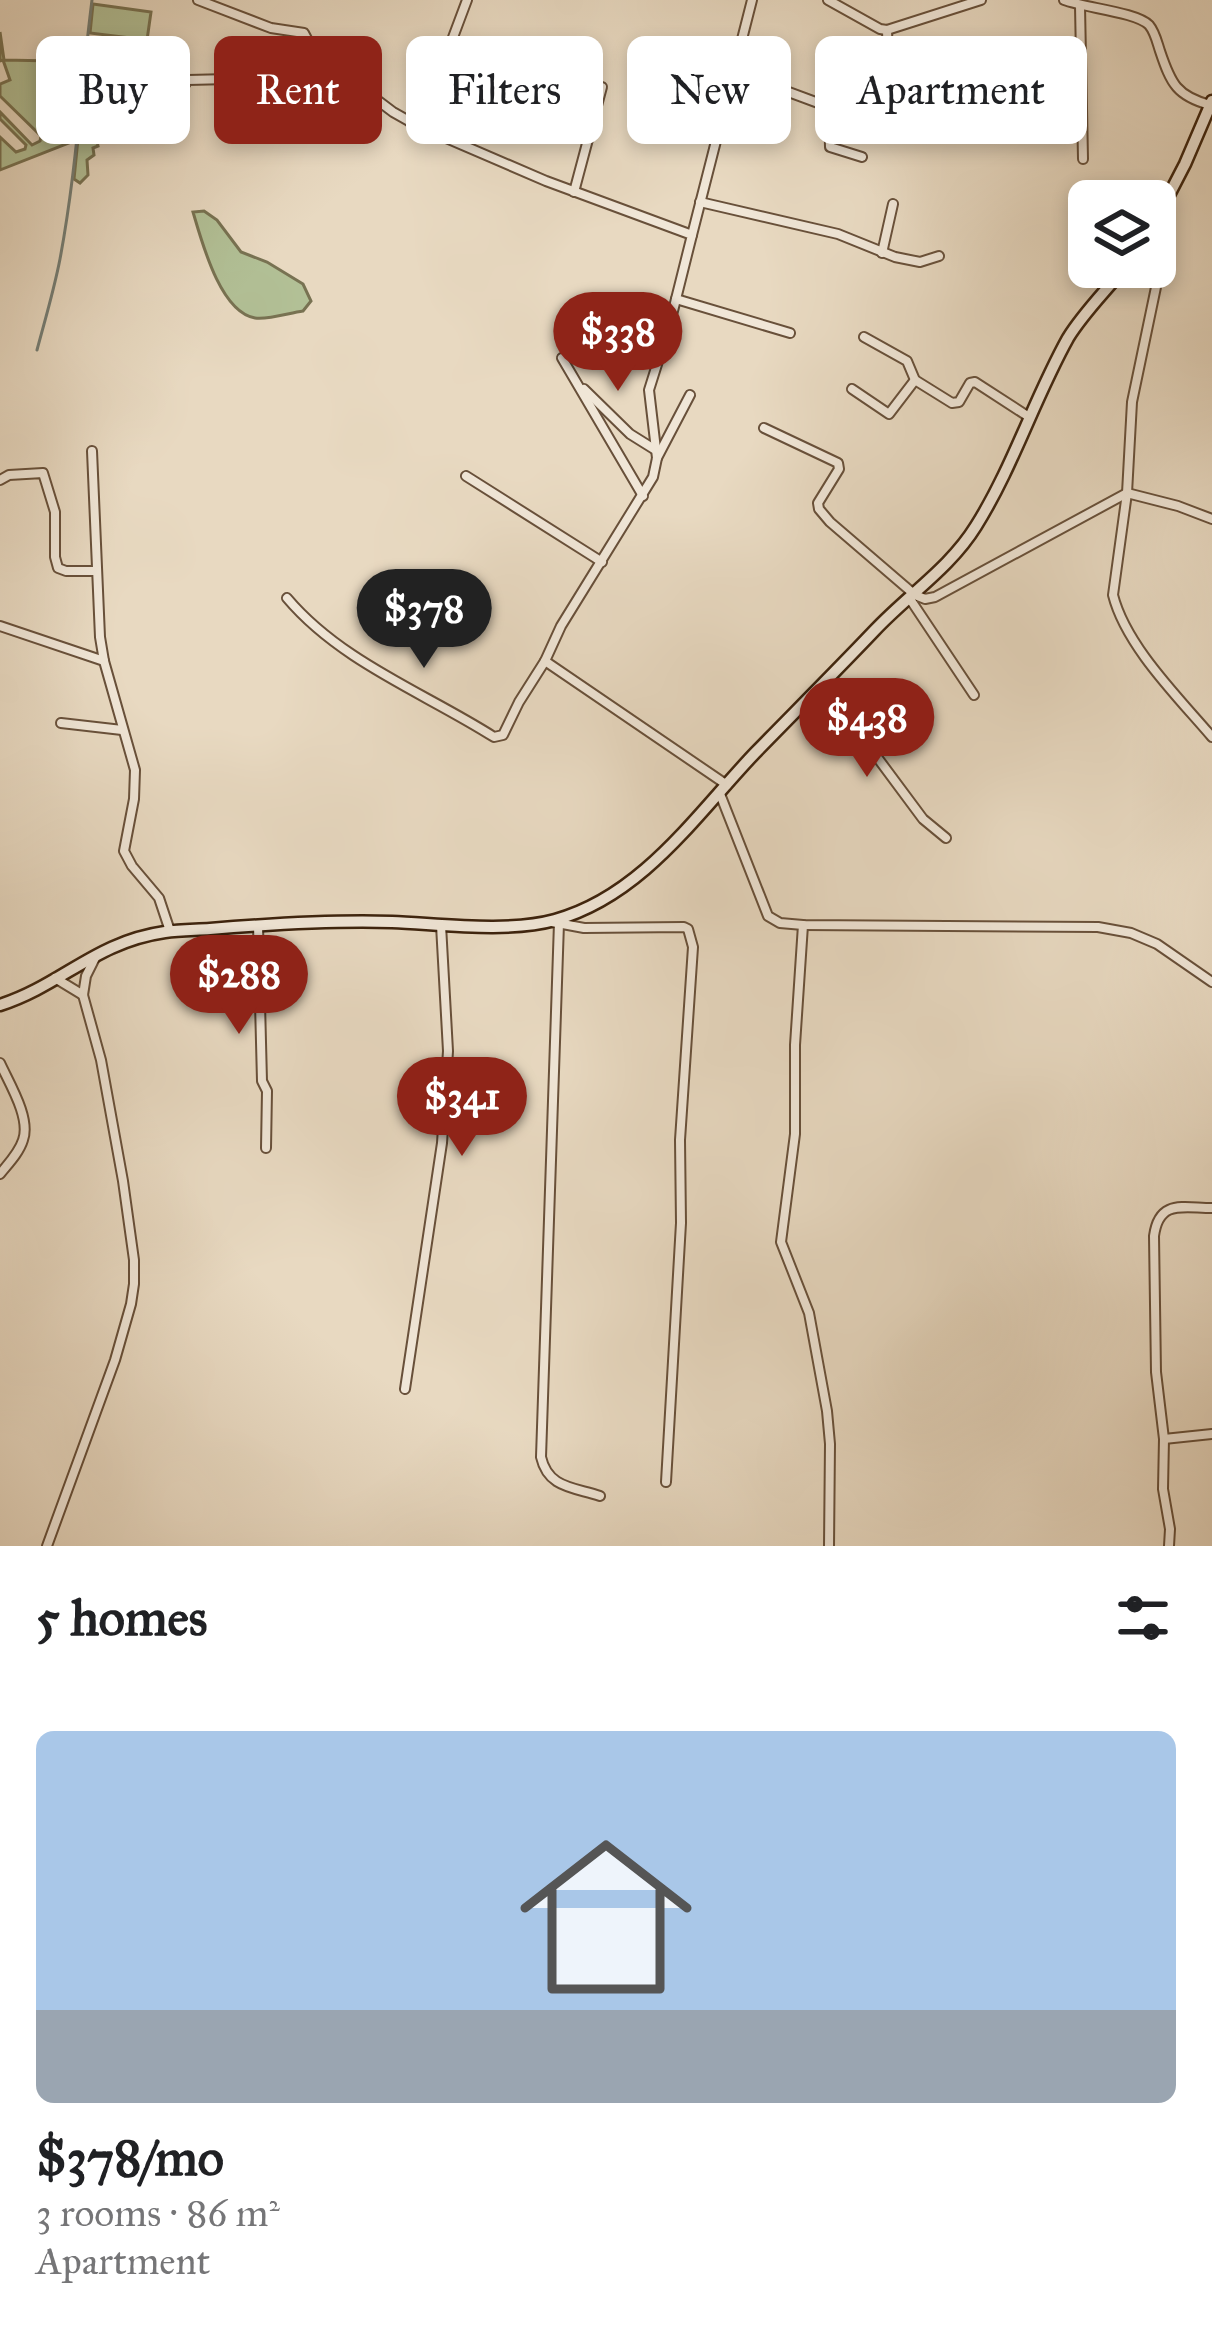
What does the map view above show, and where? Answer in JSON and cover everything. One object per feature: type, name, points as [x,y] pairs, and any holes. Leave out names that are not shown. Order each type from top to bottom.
[{"type":"street","points":[[198,0],[306,36]]},
{"type":"street","points":[[454,36],[467,0]]},
{"type":"street","points":[[742,36],[752,0]]},
{"type":"street","points":[[828,0],[887,30],[981,0]]},
{"type":"street","points":[[1064,0],[1145,21],[1171,80],[1188,99],[1211,103],[1176,181]]},
{"type":"street","points":[[1080,6],[1083,159]]},
{"type":"street","points":[[887,30],[887,36]]},
{"type":"street","points":[[791,92],[829,106],[830,147],[862,158]]},
{"type":"street","points":[[462,144],[692,235]]},
{"type":"street","points":[[574,192],[587,144]]},
{"type":"street","points":[[286,598],[324,635],[360,659],[494,737],[503,735],[561,626],[653,477],[656,454],[649,390],[714,144]]},
{"type":"street","points":[[700,202],[838,233],[882,253],[920,262],[939,256]]},
{"type":"street","points":[[882,253],[893,204]]},
{"type":"street","points":[[555,922],[620,888],[669,849],[884,621],[956,554],[996,491],[1072,332],[1108,288]]},
{"type":"street","points":[[1156,288],[1132,402],[1127,493],[1113,595],[1137,644],[1212,736]]},
{"type":"street","points":[[676,299],[790,333]]},
{"type":"street","points":[[863,337],[907,361],[915,380],[952,404],[975,382],[1029,417]]},
{"type":"street","points":[[643,497],[562,358],[601,408],[656,454]]},
{"type":"street","points":[[852,389],[889,414],[915,380]]},
{"type":"street","points":[[656,454],[690,395]]},
{"type":"street","points":[[764,428],[838,463],[839,470],[818,508],[913,597],[974,695]]},
{"type":"street","points":[[92,451],[100,637],[135,770],[124,850],[159,898],[170,931]]},
{"type":"street","points":[[0,480],[43,472],[55,512],[58,568],[98,571]]},
{"type":"street","points":[[466,476],[602,562]]},
{"type":"street","points":[[913,597],[935,597],[1127,493],[1212,519]]},
{"type":"street","points":[[0,626],[104,661]]},
{"type":"street","points":[[545,661],[723,789],[768,916],[774,921],[1098,927],[1157,944],[1212,982]]},
{"type":"street","points":[[819,689],[923,819],[946,838]]},
{"type":"street","points":[[61,722],[122,730]]},
{"type":"street","points":[[0,1005],[100,951],[133,937],[170,931],[345,922],[684,926],[693,947],[666,1483]]},
{"type":"street","points":[[555,922],[555,1119],[541,1456],[547,1476],[600,1496]]},
{"type":"street","points":[[258,925],[266,1148]]},
{"type":"street","points":[[405,1389],[442,1143],[448,1051],[441,925]]},
{"type":"street","points":[[803,925],[795,1134],[781,1242],[809,1313],[826,1412],[829,1546]]},
{"type":"street","points":[[47,1546],[115,1360],[134,1284],[123,1181],[101,1060],[83,994],[86,976],[100,951]]},
{"type":"street","points":[[55,978],[83,994]]},
{"type":"street","points":[[0,1063],[26,1134],[0,1174]]},
{"type":"street","points":[[1169,1546],[1156,1372],[1156,1221],[1178,1208],[1212,1208]]},
{"type":"street","points":[[1164,1439],[1212,1434]]},
{"type":"green space","points":[[93,4],[151,12],[148,36],[90,33]]},
{"type":"green space","points":[[0,32],[4,60],[36,61],[36,131],[0,96],[0,84],[10,80],[0,61]]},
{"type":"green space","points":[[0,112],[32,145],[66,144],[0,170],[0,137],[16,152],[26,145],[0,119]]},
{"type":"green space","points":[[77,144],[98,144],[87,160],[88,175],[80,183],[74,179]]},
{"type":"green space","points":[[204,211],[217,220],[241,252],[303,284],[311,301],[303,311],[255,318],[232,303],[214,274],[193,212]]},
{"type":"waterway","points":[[37,350],[66,227],[92,0]]}]
